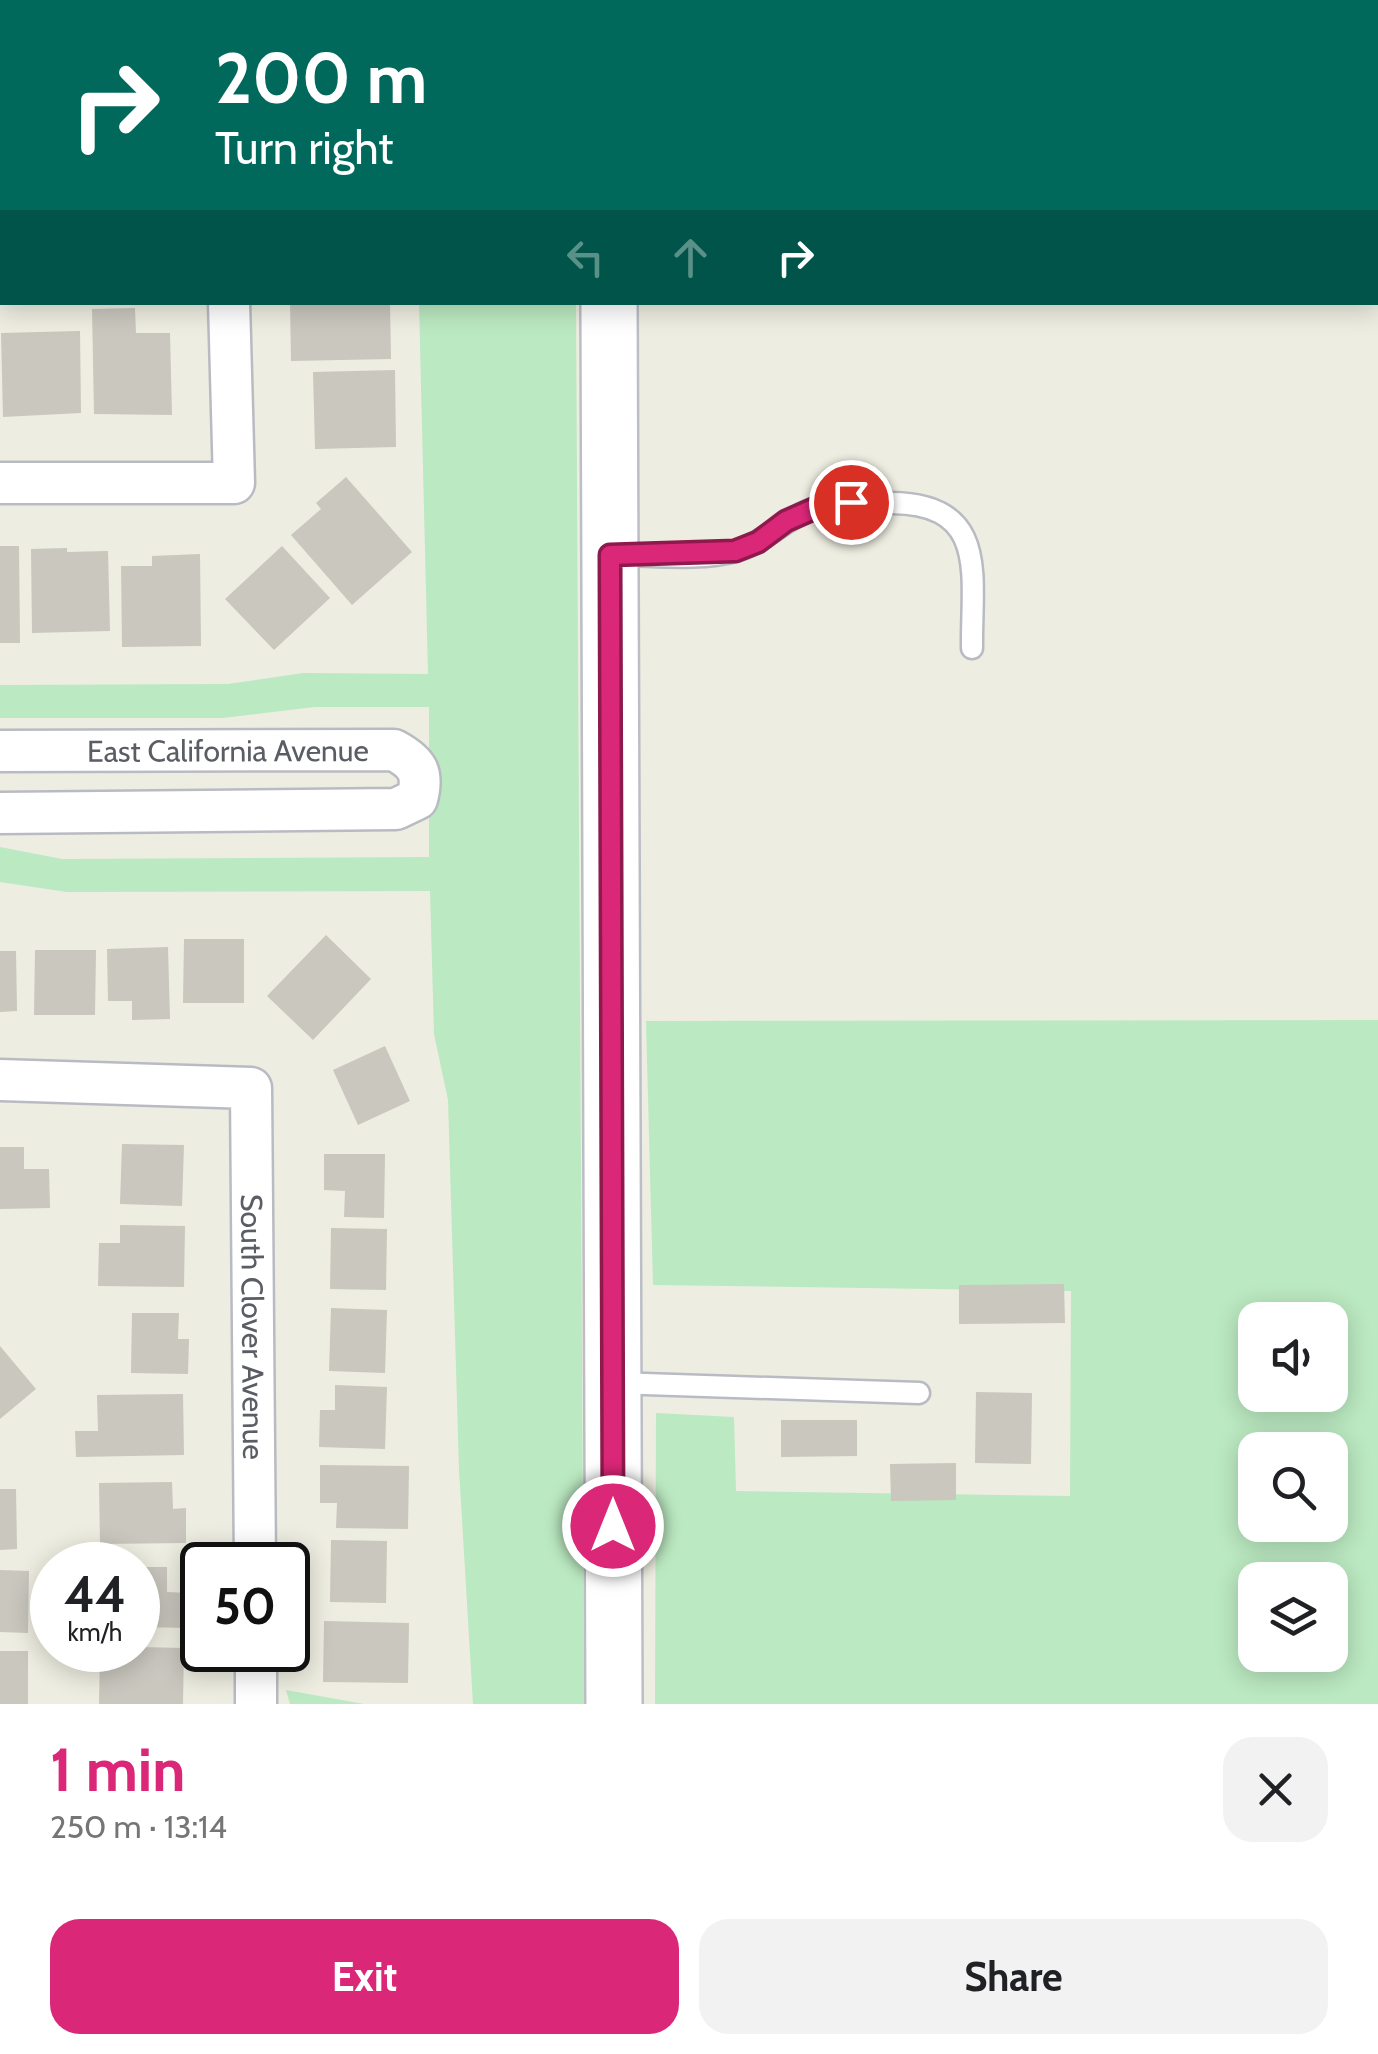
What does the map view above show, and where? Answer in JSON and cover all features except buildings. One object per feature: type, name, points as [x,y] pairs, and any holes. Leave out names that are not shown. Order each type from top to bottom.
[{"type":"main road","points":[[609,305],[614,1704]]},
{"type":"street","points":[[0,482],[234,483],[230,305]]},
{"type":"street","name":"East California Avenue","points":[[0,751],[394,750],[414,761],[422,779],[417,800],[396,810],[0,814]]},
{"type":"street","name":"South Clover Avenue","points":[[0,1080],[252,1088],[255,1542]]},
{"type":"street","points":[[256,1672],[256,1704]]},
{"type":"lane","points":[[610,555],[735,551],[818,507],[851,502],[911,503],[940,510],[959,526],[970,550],[972,648]]},
{"type":"lane","points":[[613,1383],[919,1393]]},
{"type":"green space","points":[[419,305],[576,305],[584,1704],[473,1704],[459,1469],[448,1100],[434,1034],[430,891],[67,892],[0,882],[0,847],[62,859],[429,857],[429,707],[315,707],[223,718],[0,718],[0,685],[228,684],[303,673],[428,674]]},
{"type":"green space","points":[[1378,1020],[1378,1704],[655,1704],[656,1413],[734,1417],[736,1491],[1070,1496],[1071,1291],[653,1285],[646,1021]]},
{"type":"green space","points":[[286,1690],[364,1704],[290,1704]]},
{"type":"route","points":[[613,1526],[610,555],[735,551],[818,507],[851,502]]}]
